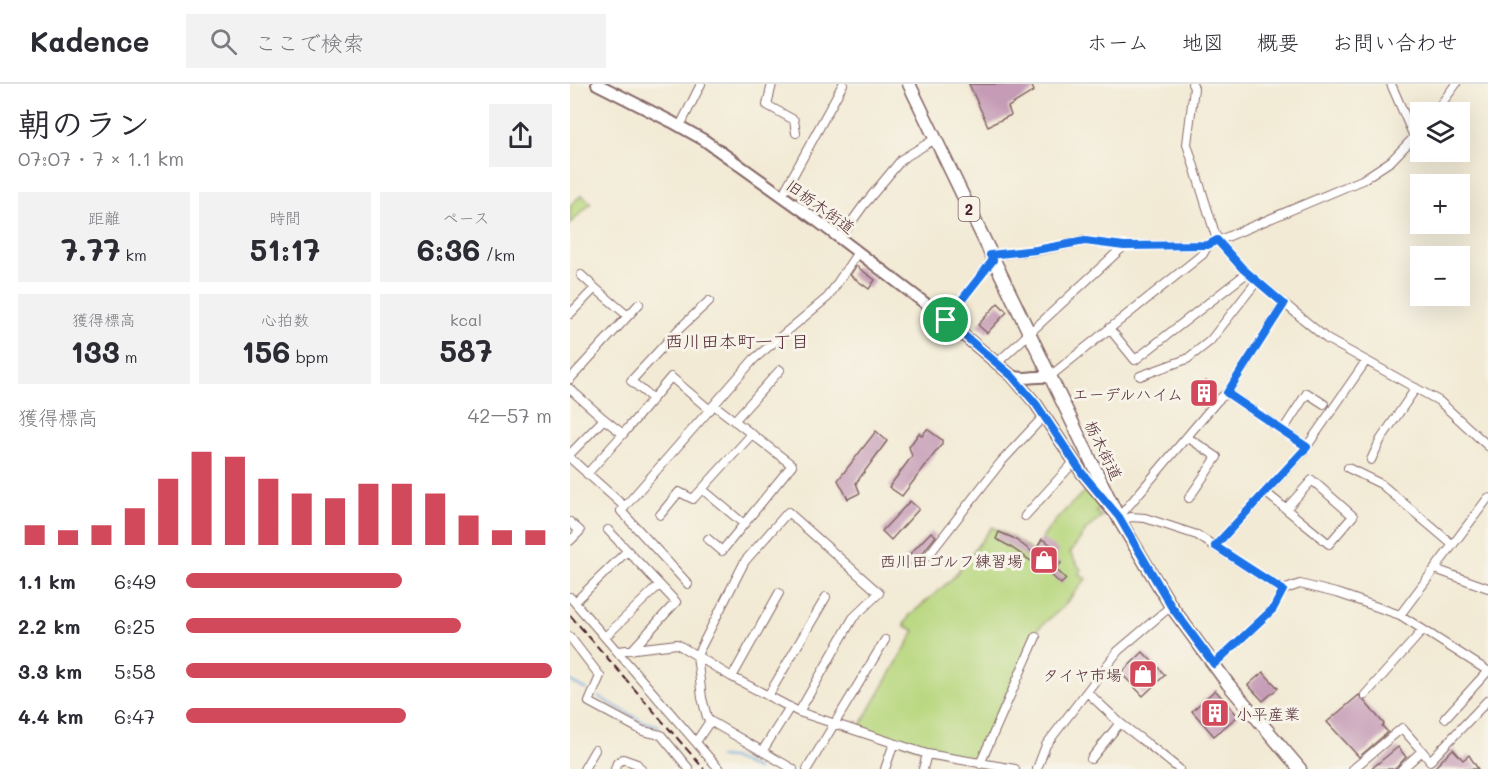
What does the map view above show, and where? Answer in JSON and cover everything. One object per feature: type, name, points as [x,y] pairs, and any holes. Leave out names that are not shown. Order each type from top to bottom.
[{"type":"main road","name":"旧栃木街道","points":[[597,84],[617,89],[680,126],[782,196],[946,320],[1016,378],[1074,462],[1119,519]]},
{"type":"main road","name":"栃木街道","points":[[909,84],[1119,519],[1171,606],[1296,768]]},
{"type":"main road","points":[[1016,378],[1036,369],[1040,357]]},
{"type":"main road","points":[[1016,378],[1049,377]]},
{"type":"main road","points":[[1016,378],[1040,403],[1075,456],[1074,462]]},
{"type":"street","points":[[680,126],[701,84]]},
{"type":"street","points":[[772,84],[767,105],[795,120],[796,132]]},
{"type":"street","points":[[782,196],[843,84]]},
{"type":"street","points":[[1192,84],[1194,88],[1187,144],[1217,240],[1247,273],[1327,339],[1439,401],[1488,446]]},
{"type":"street","points":[[1391,84],[1410,129]]},
{"type":"street","points":[[1442,102],[1456,84]]},
{"type":"street","points":[[840,238],[902,159],[935,139]]},
{"type":"street","points":[[946,320],[992,257],[1085,241],[1124,246],[1208,245],[1362,180],[1391,160],[1410,143]]},
{"type":"street","points":[[1049,377],[1203,254],[1208,245]]},
{"type":"street","points":[[997,363],[1124,246]]},
{"type":"street","points":[[688,584],[621,511],[754,359],[828,297],[858,252]]},
{"type":"street","points":[[1109,328],[1135,360],[1247,273]]},
{"type":"street","points":[[581,275],[628,316]]},
{"type":"street","points":[[1140,376],[1187,359],[1210,341],[1257,281]]},
{"type":"street","points":[[570,314],[595,288]]},
{"type":"street","points":[[653,399],[631,381],[679,329],[709,301]]},
{"type":"street","points":[[570,379],[639,304]]},
{"type":"street","points":[[1119,519],[1187,436],[1218,400],[1227,393],[1284,304]]},
{"type":"street","points":[[1215,546],[1307,447],[1366,361]]},
{"type":"street","points":[[735,421],[780,370]]},
{"type":"street","points":[[587,474],[671,377],[735,421],[792,465],[722,551],[708,539]]},
{"type":"street","points":[[1371,460],[1381,439],[1416,388]]},
{"type":"street","points":[[570,389],[622,434]]},
{"type":"street","points":[[1227,393],[1307,447]]},
{"type":"street","points":[[1283,430],[1307,393],[1324,404]]},
{"type":"street","points":[[928,556],[1001,462],[1044,416]]},
{"type":"street","points":[[570,454],[603,419]]},
{"type":"street","points":[[660,514],[679,492],[693,499],[752,434]]},
{"type":"street","points":[[1187,436],[1217,457],[1189,498]]},
{"type":"street","points":[[570,458],[624,507]]},
{"type":"street","points":[[1025,516],[1074,462]]},
{"type":"street","points":[[1348,468],[1381,484],[1453,545]]},
{"type":"street","points":[[1265,492],[1329,544],[1353,516],[1311,480],[1286,509]]},
{"type":"street","points":[[702,489],[744,524]]},
{"type":"street","points":[[1400,615],[1488,498]]},
{"type":"street","points":[[793,769],[706,717],[697,655],[745,561],[788,513],[879,592],[853,618],[799,712]]},
{"type":"street","points":[[1119,519],[1145,518],[1197,535],[1283,590]]},
{"type":"street","points":[[570,522],[580,531],[570,541]]},
{"type":"street","points":[[608,530],[676,603],[632,650]]},
{"type":"street","points":[[627,550],[572,600],[719,769]]},
{"type":"street","points":[[1435,569],[1488,588]]},
{"type":"street","points":[[1214,664],[1273,609],[1283,590],[1300,584],[1340,594],[1400,615],[1488,671],[1445,718]]},
{"type":"street","points":[[605,637],[659,585]]},
{"type":"street","points":[[732,677],[779,593]]},
{"type":"street","points":[[768,696],[826,597]]},
{"type":"street","points":[[1037,769],[1046,745],[1118,651],[1171,606]]},
{"type":"street","points":[[1365,695],[1423,630]]},
{"type":"street","points":[[980,764],[1036,637]]},
{"type":"street","points":[[570,638],[600,676],[589,702],[643,731],[661,735],[687,768]]},
{"type":"street","points":[[807,769],[885,640]]},
{"type":"street","points":[[618,651],[677,644],[732,677],[799,712],[958,765],[980,764],[1015,769]]},
{"type":"street","points":[[1087,692],[1120,723],[1179,769]]},
{"type":"street","points":[[1353,769],[1402,728],[1430,761],[1488,700]]},
{"type":"street","points":[[763,750],[790,707]]},
{"type":"street","points":[[696,742],[710,720]]},
{"type":"street","points":[[1091,759],[1120,723]]},
{"type":"street","points":[[885,769],[894,743]]},
{"type":"street","points":[[584,769],[595,750]]},
{"type":"street","points":[[1402,769],[1422,751]]},
{"type":"street","points":[[923,769],[927,754]]},
{"type":"street","points":[[615,769],[617,763],[623,759],[637,764],[641,769]]},
{"type":"green space","points":[[582,195],[591,203],[570,224],[570,205]]},
{"type":"green space","points":[[1087,489],[1100,508],[1096,512],[1102,516],[1087,529],[1070,553],[1081,570],[1079,574],[1086,579],[1062,608],[1035,631],[988,733],[983,752],[976,760],[928,751],[859,728],[915,631],[904,625],[910,615],[952,579],[992,527],[1035,553],[1050,527]]},
{"type":"building","points":[[969,84],[1031,84],[1034,91],[1008,107],[1011,115],[988,126]]},
{"type":"building","points":[[856,266],[875,280],[869,289],[850,275]]},
{"type":"building","points":[[998,303],[1007,312],[987,333],[978,325]]},
{"type":"building","name":"エーデルハイム","points":[[1206,381],[1216,391],[1201,406],[1192,396]]},
{"type":"building","points":[[927,429],[942,440],[942,444],[902,496],[889,487],[912,456],[909,447],[919,433],[922,436]]},
{"type":"building","points":[[876,431],[887,441],[856,483],[860,493],[848,499],[838,480]]},
{"type":"building","points":[[910,501],[919,509],[891,540],[882,531]]},
{"type":"building","points":[[931,532],[936,536],[912,566],[905,559]]},
{"type":"building","name":"西川田ゴルフ練習場","points":[[999,532],[1013,538],[1034,553],[1042,539],[1055,547],[1059,552],[1055,558],[1061,563],[1056,569],[1066,579],[1061,584],[1050,574],[996,539]]},
{"type":"building","name":"タイヤ市場","points":[[1143,652],[1165,675],[1143,696],[1121,673]]},
{"type":"building","points":[[1263,672],[1278,688],[1263,701],[1248,685]]},
{"type":"building","name":"小平産業","points":[[1215,690],[1238,716],[1214,736],[1192,711]]},
{"type":"building","points":[[1359,695],[1388,732],[1359,757],[1327,722]]},
{"type":"building","points":[[1398,747],[1406,757],[1397,767],[1371,769]]},
{"type":"building","points":[[1453,749],[1463,760],[1469,755],[1478,769],[1433,769]]},
{"type":"waterway","points":[[570,681],[587,690]]},
{"type":"waterway","points":[[599,697],[642,721],[659,726]]},
{"type":"waterway","points":[[719,757],[731,758],[757,769]]},
{"type":"railway","points":[[570,615],[704,769]]},
{"type":"place","name":"エーデルハイム","points":[[1204,393]]},
{"type":"place","name":"西川田ゴルフ練習場","points":[[1044,560]]},
{"type":"place","name":"タイヤ市場","points":[[1143,674]]},
{"type":"place","name":"小平産業","points":[[1215,713]]},
{"type":"district","name":"西川田本町一丁目","points":[[737,341]]},
{"type":"route","points":[[1217,240],[1243,269],[1284,304],[1227,393],[1307,447],[1215,546],[1283,590],[1273,609],[1214,664],[1171,606],[1119,517],[1082,473],[1036,404],[1012,376],[946,320],[993,260],[990,255],[1085,241],[1124,246],[1208,245],[1217,240]]}]
